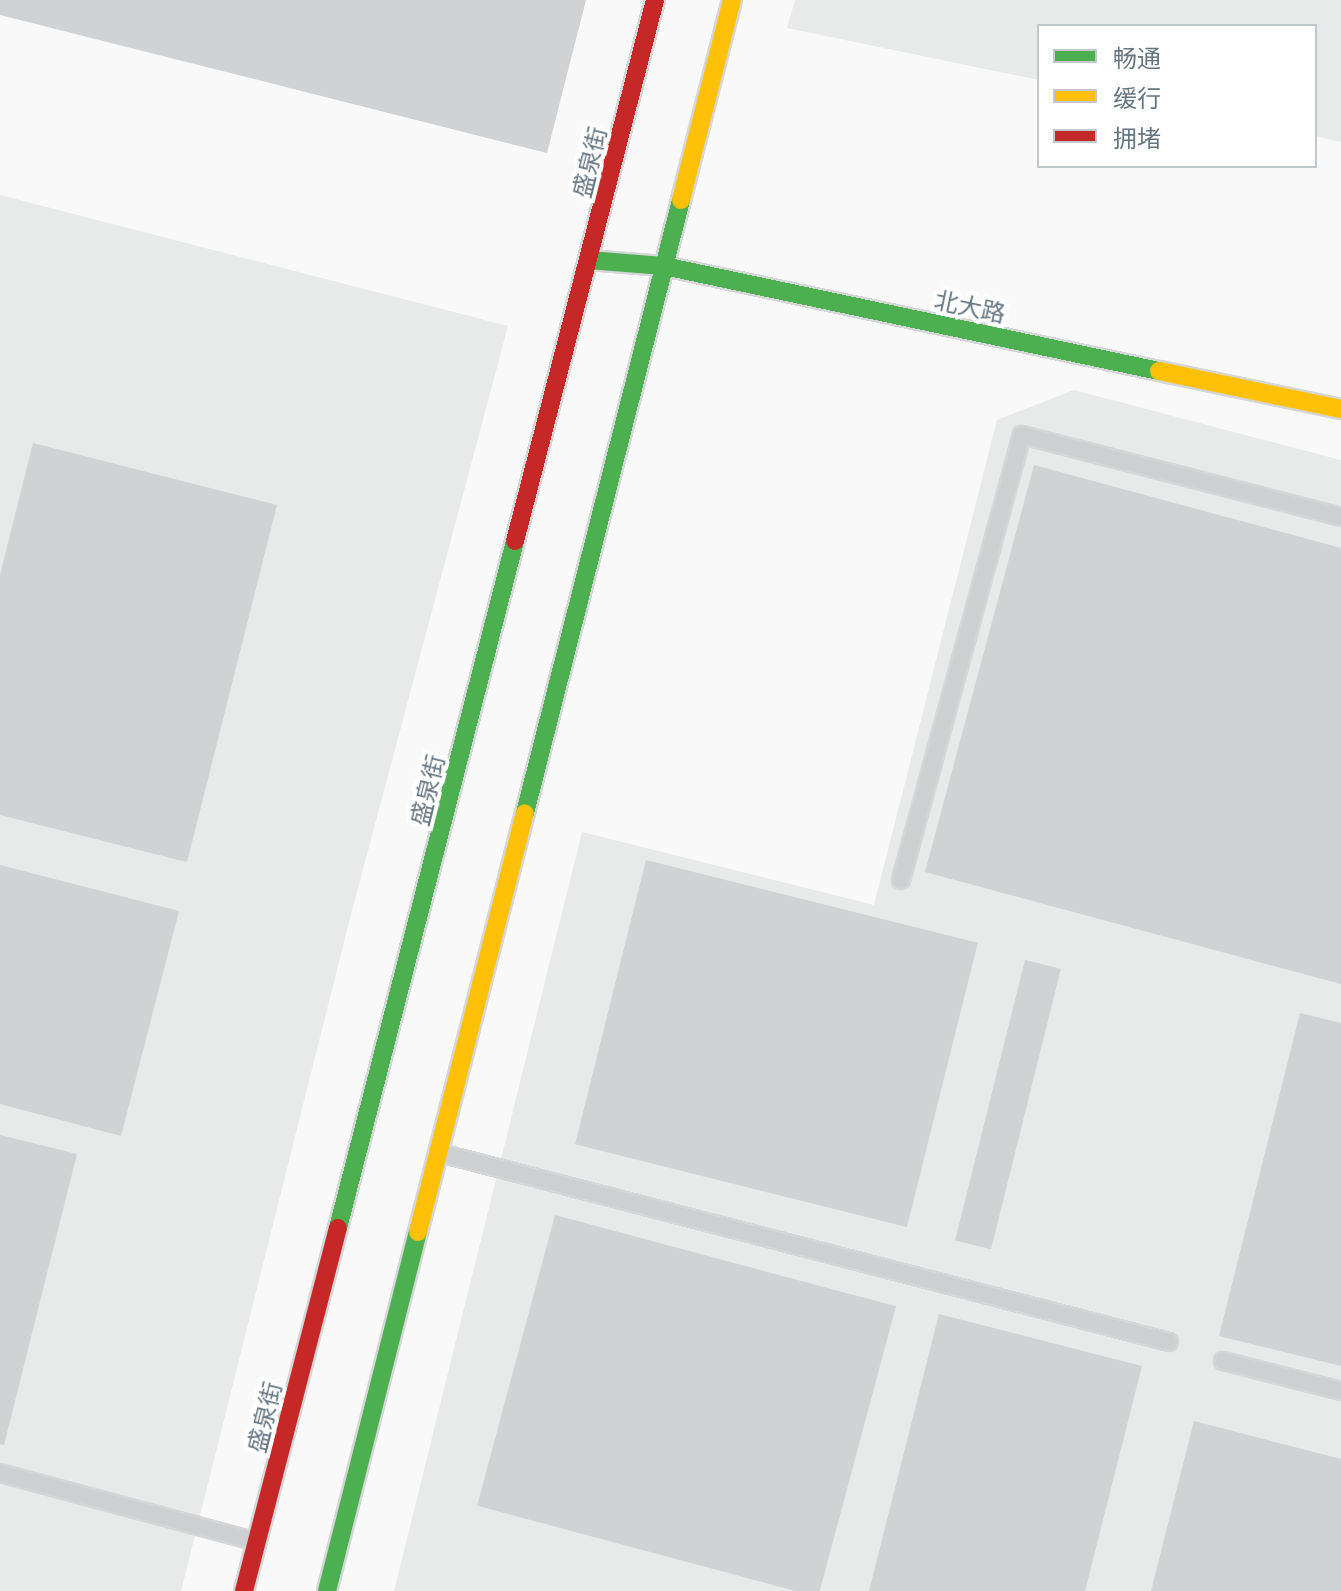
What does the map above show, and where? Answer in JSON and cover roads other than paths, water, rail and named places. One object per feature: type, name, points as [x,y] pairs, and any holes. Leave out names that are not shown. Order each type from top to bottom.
[{"type":"main road","name":"盛泉街","points":[[244,1591],[655,0]]},
{"type":"main road","points":[[327,1591],[732,0]]},
{"type":"main road","name":"北大路","points":[[588,260],[664,266],[1341,409]]},
{"type":"lane","points":[[901,880],[1022,435],[1341,517]]},
{"type":"lane","points":[[438,1153],[1169,1342]]},
{"type":"lane","points":[[1223,1361],[1341,1391]]},
{"type":"lane","points":[[0,1473],[257,1541]]}]
